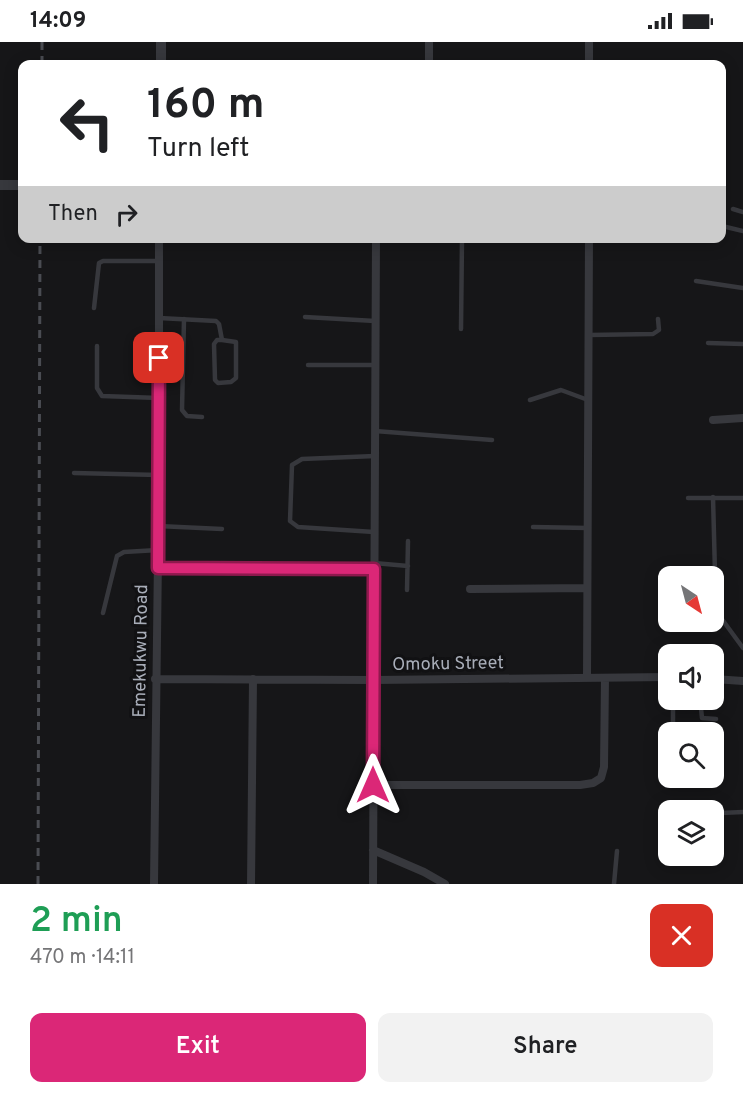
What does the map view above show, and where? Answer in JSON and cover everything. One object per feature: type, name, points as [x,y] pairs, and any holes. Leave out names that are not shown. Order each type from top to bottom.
[{"type":"street","points":[[160,60],[161,42]]},
{"type":"street","points":[[429,42],[429,60]]},
{"type":"street","points":[[589,42],[589,60]]},
{"type":"street","points":[[0,185],[18,184]]},
{"type":"street","name":"Emekukwu Road","points":[[154,884],[159,475],[159,243]]},
{"type":"street","points":[[373,884],[376,243]]},
{"type":"street","points":[[587,678],[589,243]]},
{"type":"street","points":[[712,420],[743,418]]},
{"type":"street","points":[[158,568],[374,566]]},
{"type":"street","points":[[470,589],[587,588]]},
{"type":"street","name":"Omoku Street","points":[[155,679],[658,677]]},
{"type":"street","points":[[373,785],[580,785],[593,783],[601,778],[604,767],[605,678]]},
{"type":"street","points":[[251,884],[253,679]]},
{"type":"street","points":[[724,680],[743,681]]},
{"type":"street","points":[[373,849],[445,884]]},
{"type":"lane","points":[[733,209],[743,212]]},
{"type":"lane","points":[[726,227],[743,231]]},
{"type":"lane","points":[[461,329],[462,243]]},
{"type":"lane","points":[[94,308],[99,263],[103,261],[159,261]]},
{"type":"lane","points":[[696,281],[743,288]]},
{"type":"lane","points":[[305,317],[375,321]]},
{"type":"lane","points":[[159,318],[216,321],[219,324],[222,340]]},
{"type":"lane","points":[[184,319],[182,410],[187,416],[202,417]]},
{"type":"lane","points":[[589,335],[657,333],[658,319]]},
{"type":"lane","points":[[217,340],[222,340],[236,342],[236,378],[231,382],[218,383],[214,380],[214,344],[217,340]]},
{"type":"lane","points":[[708,343],[743,344]]},
{"type":"lane","points":[[97,346],[97,387],[102,396],[159,398]]},
{"type":"lane","points":[[308,365],[375,365]]},
{"type":"lane","points":[[530,400],[561,390],[588,400]]},
{"type":"lane","points":[[375,431],[492,440]]},
{"type":"lane","points":[[374,532],[298,527],[290,521],[292,465],[295,462],[302,459],[375,456]]},
{"type":"lane","points":[[75,473],[159,475]]},
{"type":"lane","points":[[713,497],[716,611],[743,648]]},
{"type":"lane","points":[[688,498],[743,498]]},
{"type":"lane","points":[[158,526],[222,529]]},
{"type":"lane","points":[[533,527],[588,528]]},
{"type":"lane","points":[[407,590],[408,541]]},
{"type":"lane","points":[[103,613],[117,556],[124,552],[158,550]]},
{"type":"lane","points":[[374,566],[408,566]]},
{"type":"lane","points":[[701,710],[702,718],[716,719]]},
{"type":"lane","points":[[724,813],[743,812]]},
{"type":"lane","points":[[614,884],[617,851]]},
{"type":"railway","points":[[42,42],[42,60]]},
{"type":"railway","points":[[38,884],[40,243]]},
{"type":"route","points":[[159,358],[158,568],[374,569],[373,785]]}]
